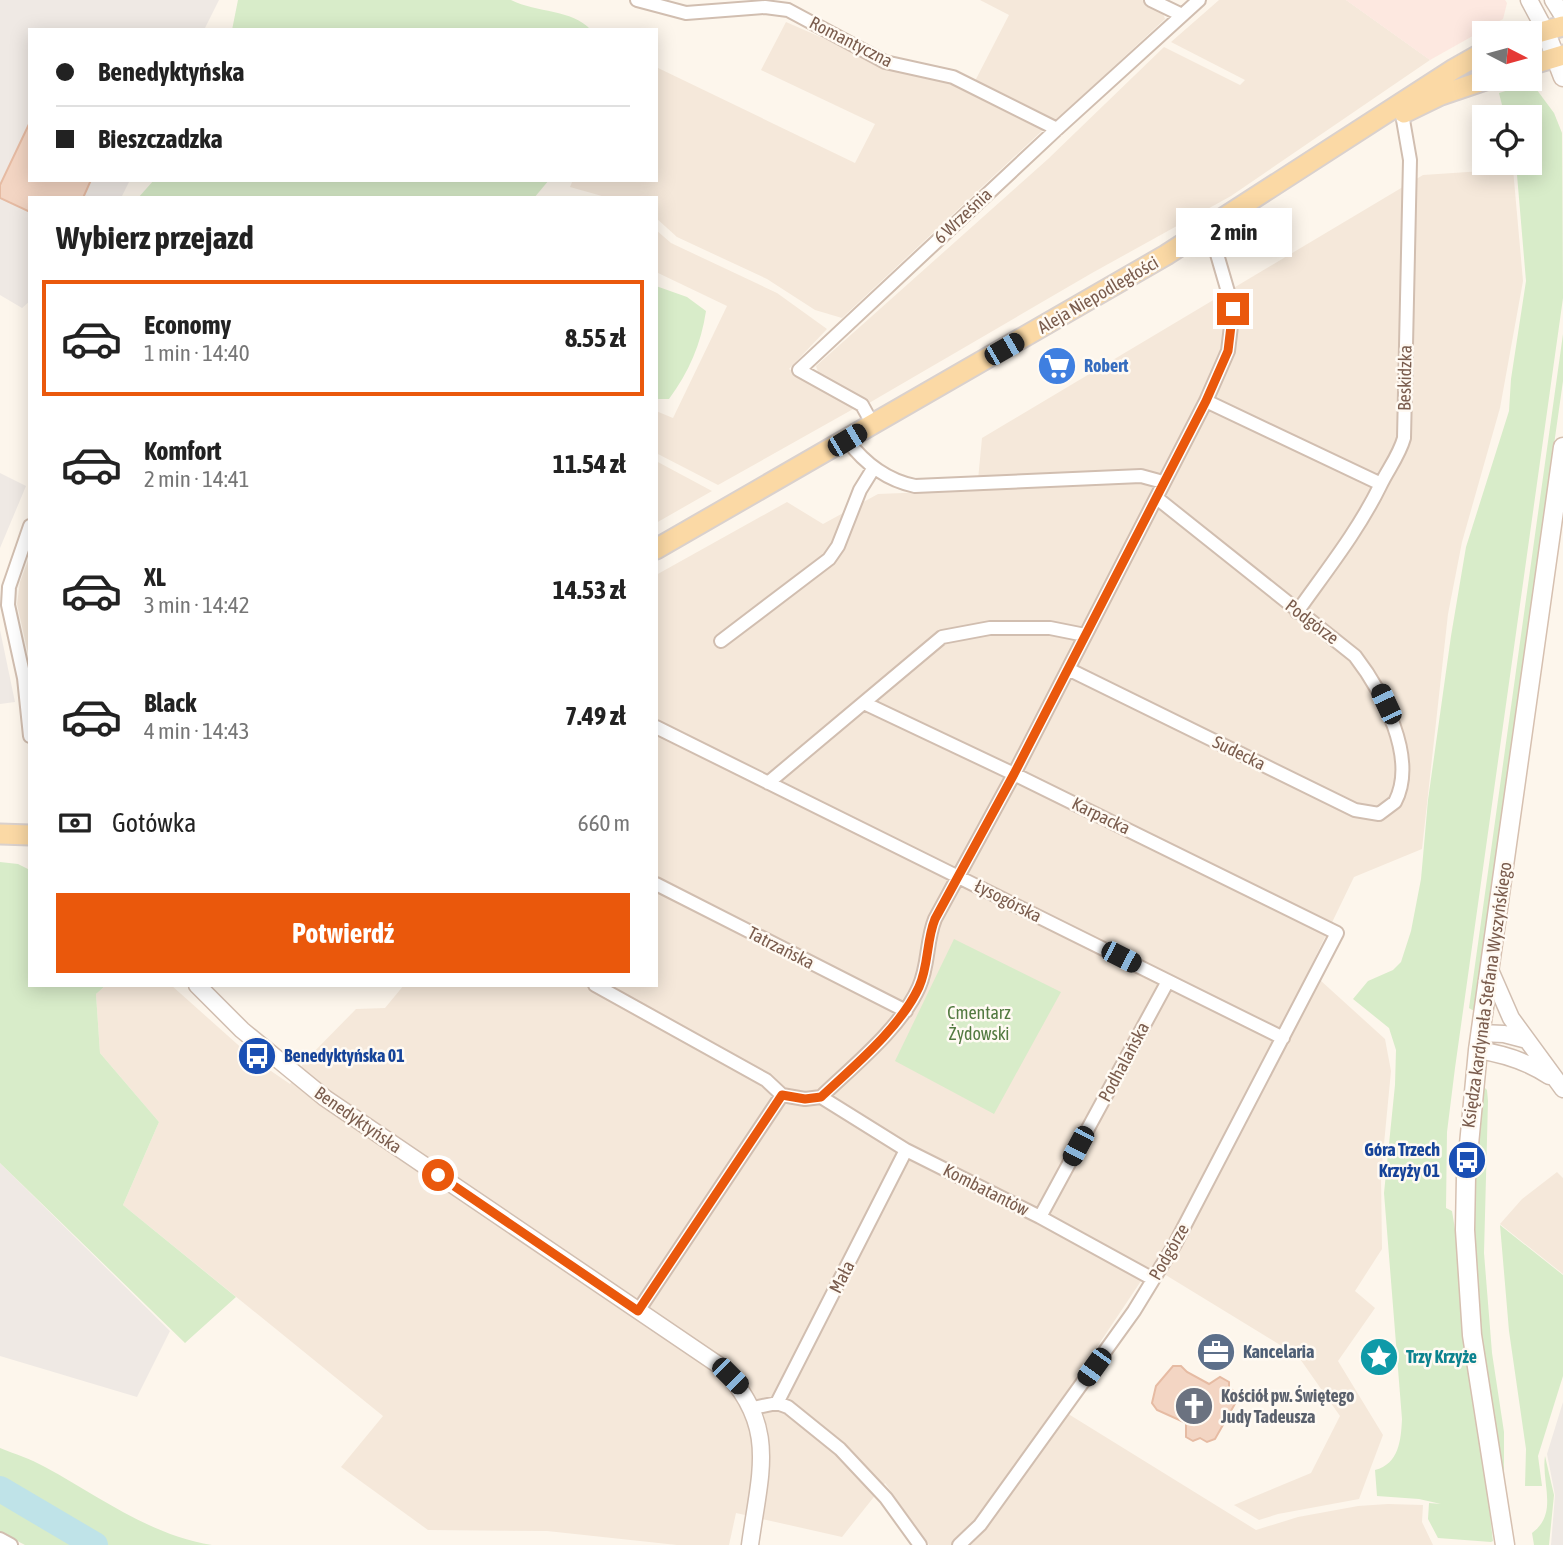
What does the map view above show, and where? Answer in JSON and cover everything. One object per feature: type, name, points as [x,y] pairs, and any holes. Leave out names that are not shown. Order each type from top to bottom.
[{"type":"main road","points":[[1546,30],[1559,56],[1563,77]]},
{"type":"main road","points":[[1542,61],[1559,56]]},
{"type":"main road","name":"Aleja Niepodległości","points":[[658,548],[1068,313],[1206,229],[1472,59]]},
{"type":"main road","name":"Aleja Niepodległości","points":[[1352,134],[1472,84]]},
{"type":"main road","name":"Księdza kardynała Stefana Wyszyńskiego","points":[[1504,1545],[1472,1335],[1465,1230],[1468,1148],[1479,1041],[1563,447]]},
{"type":"main road","points":[[0,834],[28,835]]},
{"type":"street","name":"Romantyczna","points":[[637,0],[686,13],[765,7],[788,10],[884,62],[947,74],[1056,129]]},
{"type":"street","points":[[1151,0],[1182,15]]},
{"type":"street","name":"6 Września","points":[[873,425],[862,405],[799,370],[1056,129],[1199,0]]},
{"type":"street","points":[[1529,0],[1546,30]]},
{"type":"street","points":[[1553,0],[1563,16]]},
{"type":"street","name":"Beskidzka","points":[[1297,612],[1371,507],[1399,455],[1404,438],[1410,160],[1402,114]]},
{"type":"street","points":[[599,987],[766,1080],[782,1095],[805,1099],[821,1097],[906,1011],[926,965],[929,934],[1158,499],[1163,482],[1206,401],[1228,351],[1233,309],[1212,237],[1206,229]]},
{"type":"street","points":[[1206,401],[1381,484]]},
{"type":"street","points":[[847,440],[873,469],[897,482],[915,486],[1141,475],[1163,482]]},
{"type":"street","points":[[722,641],[830,559],[838,546],[860,490],[873,469]]},
{"type":"street","name":"Podgórze","points":[[1158,499],[1355,656],[1378,689],[1396,736],[1401,769],[1400,786]]},
{"type":"street","points":[[28,532],[9,587],[8,605],[27,678],[28,697]]},
{"type":"street","points":[[768,783],[942,637],[990,628],[1050,628],[1085,635]]},
{"type":"street","name":"Sudecka","points":[[1068,669],[1366,814],[1383,813],[1395,802],[1400,786]]},
{"type":"street","name":"Karpacka","points":[[864,703],[1337,933]]},
{"type":"street","name":"Łysogórska","points":[[658,728],[1283,1038]]},
{"type":"street","name":"Tatrzańska","points":[[658,885],[906,1011]]},
{"type":"street","name":"Podgórze","points":[[959,1545],[980,1525],[1128,1320],[1175,1244],[1337,933]]},
{"type":"street","points":[[1490,970],[1511,1018],[1560,1085]]},
{"type":"street","name":"Podhalańska","points":[[1040,1217],[1168,981]]},
{"type":"street","name":"Benedyktyńska","points":[[199,987],[242,1030],[325,1098],[720,1366],[740,1386],[753,1408],[760,1435],[761,1464],[750,1545]]},
{"type":"street","points":[[1479,1041],[1504,1034],[1527,1040]]},
{"type":"street","points":[[1479,1041],[1500,1054],[1535,1066],[1560,1085]]},
{"type":"street","points":[[638,1311],[782,1095]]},
{"type":"street","name":"Kombatantów","points":[[821,1097],[906,1150],[1040,1217],[1153,1279]]},
{"type":"street","name":"Mała","points":[[777,1403],[906,1150]]},
{"type":"street","points":[[753,1408],[777,1403],[788,1408],[840,1449],[886,1498],[920,1545]]},
{"type":"street","points":[[0,1539],[11,1545]]},
{"type":"shaded area","points":[[0,0],[219,0],[205,28],[28,28],[28,182],[129,182],[122,196],[28,196],[28,303],[22,308],[0,295]]},
{"type":"shaded area","points":[[980,0],[1142,0],[1162,10],[1165,19],[1055,121],[975,81],[1009,15]]},
{"type":"shaded area","points":[[1219,0],[1346,0],[1430,60],[1231,196],[1092,273],[869,403],[818,372],[816,366],[1048,159],[1164,47],[1240,85],[1245,80],[1171,42]]},
{"type":"shaded area","points":[[1346,0],[1505,0],[1507,3],[1503,19],[1472,21],[1472,36],[1430,60]]},
{"type":"shaded area","points":[[786,22],[903,73],[952,80],[1045,128],[842,318],[815,310],[767,279],[677,237],[658,220],[658,196],[602,196],[570,187],[572,182],[658,182],[658,68],[855,163],[875,124],[761,70]]},
{"type":"shaded area","points":[[1472,172],[1472,175],[1514,175],[1523,281],[1500,408],[1462,542],[1448,614],[1422,849],[1354,877],[1309,970],[1385,1039],[1391,1071],[1381,1175],[1382,1249],[1355,1291],[1375,1308],[1338,1361],[1383,1435],[1359,1499],[1259,1520],[1234,1505],[1311,1473],[1340,1416],[1298,1356],[1151,1266],[1057,1407],[1256,1530],[1298,1517],[1358,1506],[1423,1505],[1422,1522],[1433,1545],[929,1545],[885,1483],[842,1537],[736,1513],[729,1545],[677,1545],[547,1531],[428,1530],[341,1467],[383,1416],[123,1205],[159,1122],[100,1053],[96,994],[104,987],[173,987],[255,1060],[290,1084],[305,1061],[356,1009],[385,1008],[402,987],[658,987],[658,574],[787,502],[823,524],[878,494],[977,490],[982,438],[1423,175]]},
{"type":"shaded area","points":[[658,232],[671,243],[777,293],[827,329],[789,369],[855,408],[718,485],[658,454],[658,412],[673,418],[727,306],[658,273]]},
{"type":"shaded area","points":[[658,462],[712,491],[658,522]]},
{"type":"shaded area","points":[[0,473],[26,486],[0,548]]},
{"type":"shaded area","points":[[28,560],[28,653],[17,604],[20,582]]},
{"type":"shaded area","points":[[0,630],[15,702],[0,704]]},
{"type":"shaded area","points":[[0,1163],[170,1331],[137,1397],[0,1356]]},
{"type":"shaded area","points":[[1557,1172],[1563,1178],[1563,1274],[1500,1224],[1522,1199]]},
{"type":"shaded area","points":[[1563,1402],[1563,1545],[1551,1545],[1555,1495],[1547,1454]]},
{"type":"green space","points":[[238,0],[511,0],[574,18],[589,28],[232,28]]},
{"type":"green space","points":[[1538,91],[1554,113],[1562,133],[1563,298],[1447,1132],[1446,1208],[1452,1211],[1465,1293],[1491,1542],[1438,1538],[1428,1519],[1429,1503],[1441,1504],[1419,1499],[1377,1496],[1375,1470],[1394,1457],[1402,1419],[1384,1193],[1396,1050],[1389,1028],[1353,999],[1368,981],[1393,970],[1401,962],[1411,931],[1421,879],[1428,800],[1466,547],[1509,411],[1511,379],[1526,281],[1517,175],[1542,175],[1542,105],[1502,105],[1499,93]]},
{"type":"green space","points":[[152,182],[547,182],[536,196],[140,196]]},
{"type":"green space","points":[[658,287],[687,297],[706,311],[693,357],[669,399],[658,399]]},
{"type":"green space","points":[[1563,334],[1563,381],[1474,1011],[1469,1008]]},
{"type":"green space","points":[[0,862],[18,864],[28,869],[28,987],[104,987],[96,994],[100,1053],[159,1122],[123,1205],[236,1297],[185,1343],[0,1163]]},
{"type":"green space","name":"Cmentarz Żydowski","points":[[954,939],[1061,992],[994,1114],[895,1061]]},
{"type":"green space","points":[[1482,1085],[1487,1090],[1488,1101],[1484,1253],[1492,1353],[1504,1432],[1504,1489],[1484,1364],[1476,1281],[1475,1183]]},
{"type":"green space","points":[[1500,1225],[1563,1275],[1563,1376],[1538,1456],[1542,1486],[1525,1486],[1526,1449],[1509,1331]]},
{"type":"green space","points":[[0,1448],[40,1464],[146,1524],[189,1540],[212,1545],[25,1545],[0,1532]]},
{"type":"green space","points":[[1545,1456],[1554,1495],[1549,1545],[1534,1545],[1532,1533],[1540,1525],[1547,1507]]},
{"type":"building","points":[[28,126],[28,182],[90,182],[84,196],[28,196],[28,211],[0,198],[0,185]]},
{"type":"building","name":"Kościół pw. Świętego Judy Tadeusza","points":[[1173,1366],[1181,1366],[1209,1384],[1220,1377],[1229,1382],[1229,1388],[1236,1392],[1236,1402],[1215,1439],[1207,1442],[1200,1438],[1193,1441],[1186,1437],[1186,1423],[1157,1410],[1152,1403],[1156,1386]]},
{"type":"waterway","points":[[0,1489],[95,1545]]},
{"type":"place","name":"Robert","points":[[1057,366]]},
{"type":"place","name":"Benedyktyńska 01","points":[[257,1056]]},
{"type":"place","name":"Góra Trzech Krzyży 01","points":[[1467,1160]]},
{"type":"place","name":"Kancelaria","points":[[1216,1352]]},
{"type":"place","name":"Trzy Krzyże","points":[[1379,1357]]},
{"type":"place","name":"Kościół pw. Świętego Judy Tadeusza","points":[[1194,1406]]},
{"type":"route","points":[[438,1175],[638,1311],[782,1095],[805,1099],[821,1097],[906,1011],[926,965],[929,934],[935,919],[1158,499],[1163,482],[1206,401],[1228,351],[1233,309]]}]
